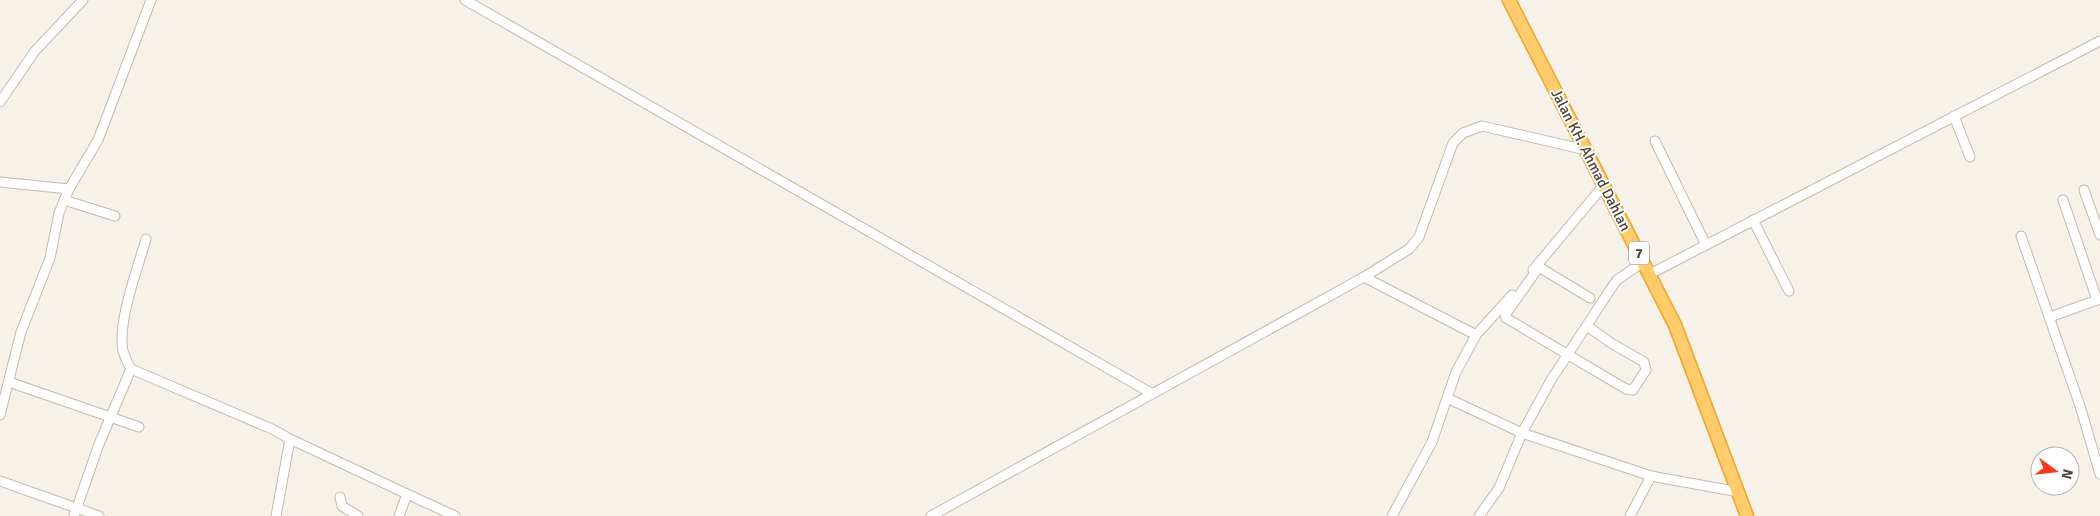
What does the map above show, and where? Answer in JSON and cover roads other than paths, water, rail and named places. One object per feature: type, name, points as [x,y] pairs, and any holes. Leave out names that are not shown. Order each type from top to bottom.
[{"type":"highway","name":"Jalan KH. Ahmad Dahlan","points":[[1509,0],[1675,325],[1747,516]]},
{"type":"street","points":[[0,102],[35,51],[83,0]]},
{"type":"street","points":[[0,415],[21,332],[50,258],[59,213],[69,189],[98,140],[151,0]]},
{"type":"street","points":[[465,0],[1151,393]]},
{"type":"street","points":[[1650,274],[2100,41]]},
{"type":"street","points":[[1954,116],[1970,157]]},
{"type":"street","points":[[931,516],[1364,277],[1414,244],[1453,143],[1463,133],[1482,126],[1586,150]]},
{"type":"street","points":[[1655,141],[1706,245]]},
{"type":"street","points":[[0,182],[69,189]]},
{"type":"street","points":[[1392,516],[1432,442],[1467,349],[1476,335],[1604,186]]},
{"type":"street","points":[[2084,190],[2100,235]]},
{"type":"street","points":[[64,200],[115,216]]},
{"type":"street","points":[[2050,317],[2099,299],[2063,200]]},
{"type":"street","points":[[1753,220],[1789,291]]},
{"type":"street","points":[[2022,236],[2100,474]]},
{"type":"street","points":[[146,239],[128,304],[122,338],[123,351],[131,369],[272,429],[455,516]]},
{"type":"street","points":[[1479,516],[1499,488],[1522,433],[1550,380],[1618,280],[1643,262]]},
{"type":"street","points":[[1587,326],[1611,343],[1644,362],[1646,370],[1635,388],[1631,391],[1506,318],[1505,315],[1539,267],[1590,298]]},
{"type":"street","points":[[1364,277],[1476,335]]},
{"type":"street","points":[[75,512],[110,417],[131,369]]},
{"type":"street","points":[[6,387],[139,427]]},
{"type":"street","points":[[1447,398],[1522,433],[1651,476],[1739,492]]},
{"type":"street","points":[[276,516],[290,438]]},
{"type":"street","points":[[1630,516],[1651,476]]},
{"type":"street","points":[[0,481],[75,512],[99,516]]},
{"type":"street","points":[[400,516],[407,494]]},
{"type":"street","points":[[340,497],[342,506],[358,516]]}]
